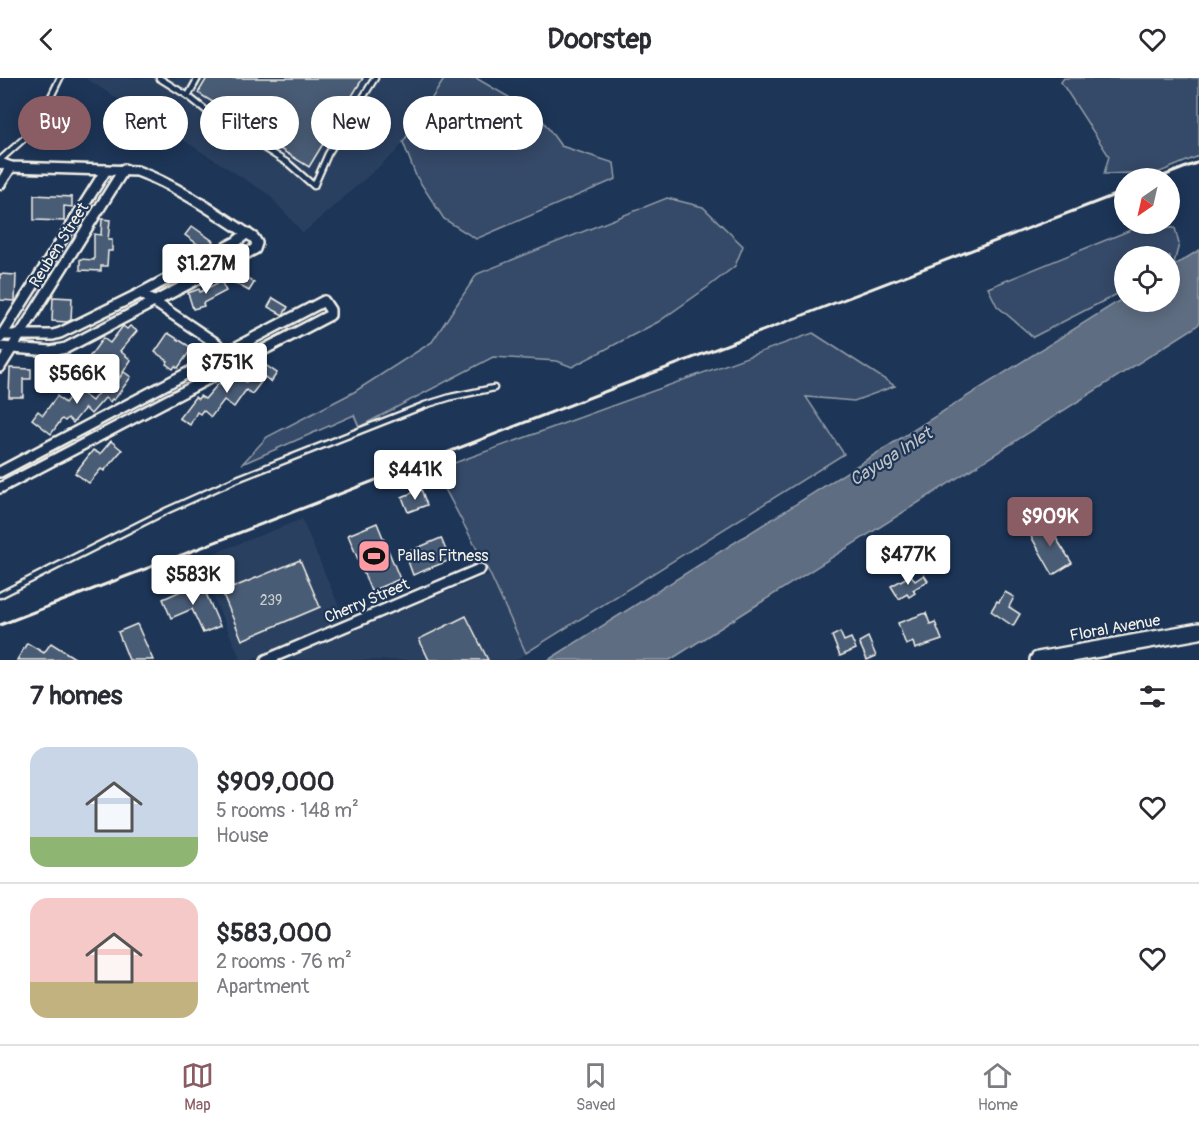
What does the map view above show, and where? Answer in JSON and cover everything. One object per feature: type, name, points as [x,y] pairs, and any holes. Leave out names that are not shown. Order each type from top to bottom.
[{"type":"main road","name":"Floral Avenue","points":[[1038,660],[1199,631]]},
{"type":"street","points":[[0,161],[11,167],[124,169],[148,175],[247,233],[257,243],[255,249],[66,348],[51,351],[0,347]]},
{"type":"street","points":[[0,184],[11,167]]},
{"type":"street","name":"Reuben Street","points":[[0,367],[124,169]]},
{"type":"street","name":"Reuben Street","points":[[1,336],[106,170]]},
{"type":"street","points":[[1,336],[60,333],[141,293],[236,242],[247,233]]},
{"type":"street","points":[[141,293],[217,344],[237,365]]},
{"type":"street","points":[[0,472],[324,301],[328,304],[330,315],[0,488]]},
{"type":"street","name":"Cherry Street","points":[[266,660],[480,569]]},
{"type":"lane","points":[[0,161],[28,135],[41,117],[60,78]]},
{"type":"lane","points":[[159,78],[188,96],[213,116],[289,164],[314,186],[328,154],[375,78]]},
{"type":"lane","points":[[188,96],[198,78]]},
{"type":"lane","points":[[0,595],[136,525],[237,479],[425,405],[494,388]]},
{"type":"shaded area","points":[[85,78],[445,78],[433,96],[403,96],[403,142],[397,151],[303,233],[268,194],[188,143],[188,96],[113,96]]},
{"type":"shaded area","points":[[445,78],[476,78],[507,96],[433,96]]},
{"type":"shaded area","points":[[1064,78],[1199,78],[1199,156],[1170,168],[1114,168],[1114,174],[1104,174],[1109,156],[1061,82]]},
{"type":"shaded area","points":[[543,121],[561,146],[614,163],[616,179],[476,239],[444,219],[416,176],[406,150],[543,150]]},
{"type":"shaded area","points":[[667,198],[703,207],[743,246],[735,266],[658,322],[572,367],[557,361],[493,357],[359,427],[354,415],[242,464],[267,437],[354,392],[432,342],[477,274]]},
{"type":"shaded area","points":[[1121,234],[1176,234],[1178,246],[1114,246],[1114,296],[1033,337],[997,306],[988,288]]},
{"type":"shaded area","points":[[813,333],[895,386],[854,401],[806,397],[844,454],[526,653],[490,574],[435,470]]},
{"type":"shaded area","points":[[302,519],[345,621],[250,660],[241,660],[197,560]]},
{"type":"shaded area","points":[[490,574],[526,653],[516,660],[284,660]]},
{"type":"water","name":"Cayuga Inlet","points":[[1199,250],[1199,324],[1194,328],[670,660],[548,660],[1114,304],[1114,312],[1180,312],[1180,262]]},
{"type":"building","points":[[207,78],[363,78],[352,96],[311,96],[311,150],[319,150],[309,167],[282,150],[299,150],[299,96],[203,96],[198,93]]},
{"type":"building","points":[[34,195],[72,197],[72,207],[64,206],[64,221],[34,220]]},
{"type":"building","points":[[102,219],[110,220],[108,240],[112,240],[112,251],[108,251],[107,266],[101,266],[101,271],[80,270],[80,259],[94,260],[94,234],[101,235]]},
{"type":"building","points":[[192,226],[213,241],[206,250],[185,235]]},
{"type":"building","points":[[236,272],[254,283],[249,291],[231,281]]},
{"type":"building","points":[[0,274],[16,275],[15,301],[0,300]]},
{"type":"building","points":[[221,281],[226,291],[203,303],[204,306],[193,309],[188,293],[199,289],[200,292]]},
{"type":"building","points":[[53,297],[72,298],[71,320],[52,321]]},
{"type":"building","points":[[273,298],[288,307],[283,315],[268,307]]},
{"type":"building","points":[[123,326],[127,329],[130,326],[137,331],[120,351],[131,360],[120,377],[105,366],[101,371],[87,360],[103,338],[110,343]]},
{"type":"building","points":[[168,333],[192,348],[178,368],[175,366],[173,369],[166,364],[168,361],[155,352]]},
{"type":"building","points":[[261,362],[277,373],[271,382],[265,377],[252,394],[246,390],[234,407],[224,400],[211,417],[203,410],[200,414],[197,412],[190,425],[179,418],[195,397],[198,399],[200,396],[205,399],[219,383],[226,388],[236,375],[246,382]]},
{"type":"building","points":[[10,368],[31,369],[31,379],[23,379],[23,397],[9,397]]},
{"type":"building","points":[[124,372],[131,377],[114,400],[110,402],[105,398],[91,414],[85,408],[73,423],[68,418],[65,421],[62,419],[51,434],[32,419],[38,411],[43,415],[57,396],[65,403],[76,389],[92,401],[104,385],[111,390]]},
{"type":"building","points":[[111,441],[122,450],[104,471],[101,469],[89,483],[75,473],[93,450],[100,454]]},
{"type":"building","points":[[421,489],[427,505],[408,512],[402,497]]},
{"type":"building","points":[[1045,521],[1072,563],[1053,575],[1028,531]]},
{"type":"building","name":"Pallas Fitness","points":[[377,523],[400,579],[371,591],[348,535]]},
{"type":"building","points":[[441,538],[450,560],[413,575],[405,553]]},
{"type":"building","points":[[300,560],[320,607],[242,640],[222,592]]},
{"type":"building","points":[[911,575],[915,581],[924,575],[928,581],[913,590],[915,593],[909,597],[907,594],[899,599],[891,586]]},
{"type":"building","points":[[201,582],[220,626],[203,633],[192,609],[171,618],[163,599]]},
{"type":"building","points":[[1005,592],[1014,597],[1009,607],[1020,614],[1013,626],[991,611]]},
{"type":"building","points":[[926,613],[930,624],[935,622],[942,640],[915,649],[913,642],[906,645],[898,623]]},
{"type":"building","points":[[466,616],[488,660],[429,660],[419,639]]},
{"type":"building","points":[[137,624],[153,660],[129,660],[118,632]]},
{"type":"building","points":[[840,632],[844,641],[851,638],[856,649],[840,656],[832,636]]},
{"type":"building","points":[[868,637],[876,656],[867,660],[859,642]]},
{"type":"building","points":[[27,643],[44,653],[51,643],[78,660],[17,660]]},
{"type":"railway","points":[[1180,169],[1199,162]]},
{"type":"railway","points":[[0,625],[1114,195]]},
{"type":"place","name":"Pallas Fitness","points":[[374,556]]}]
